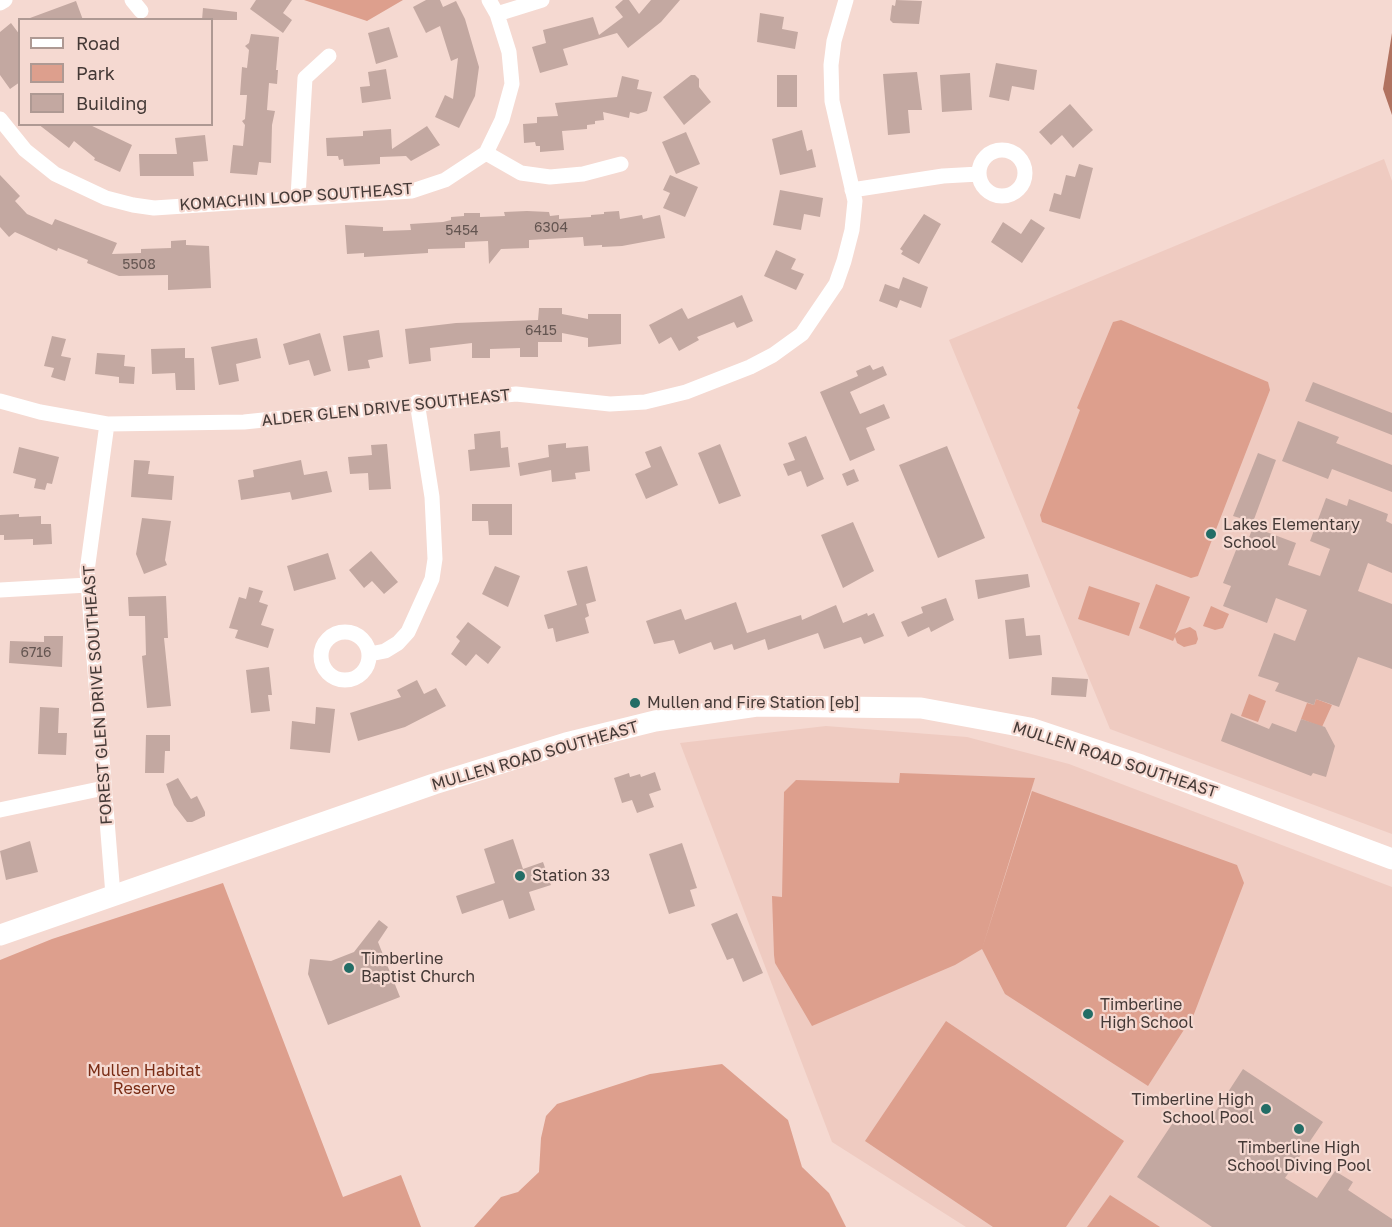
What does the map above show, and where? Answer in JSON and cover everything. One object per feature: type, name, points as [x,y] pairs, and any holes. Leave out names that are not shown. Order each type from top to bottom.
[{"type":"street","points":[[0,3],[5,0]]},
{"type":"street","points":[[542,0],[493,7],[509,52],[512,84],[502,120],[486,153],[520,172],[550,177],[583,174],[621,164]]},
{"type":"street","name":"ALDER GLEN DRIVE SOUTHEAST","points":[[0,401],[40,412],[106,424],[244,422],[516,393],[610,404],[645,402],[696,389],[750,367],[773,355],[802,334],[836,284],[852,230],[855,201],[832,101],[834,41],[846,0]]},
{"type":"street","points":[[298,197],[304,78],[329,56]]},
{"type":"street","name":"KOMACHIN LOOP SOUTHEAST","points":[[0,119],[25,150],[40,163],[80,188],[106,198],[154,208],[412,191],[445,180],[486,153]]},
{"type":"street","points":[[852,190],[943,176],[979,174]]},
{"type":"street","points":[[370,654],[385,651],[403,638],[432,579],[435,559],[432,497],[417,402]]},
{"type":"street","name":"FOREST GLEN DRIVE SOUTHEAST","points":[[106,424],[87,571],[113,895]]},
{"type":"street","points":[[0,590],[88,585]]},
{"type":"street","name":"MULLEN ROAD SOUTHEAST","points":[[0,935],[434,784],[566,743],[655,721],[730,709],[775,706],[921,708],[1030,728],[1141,765],[1392,860]]},
{"type":"street","points":[[0,810],[104,788]]},
{"type":"shaded area","points":[[1392,33],[1392,115],[1383,89]]},
{"type":"shaded area","name":"Lakes Elementary School","points":[[1384,159],[1392,181],[1392,834],[1110,729],[949,340]]},
{"type":"shaded area","name":"Timberline High School","points":[[826,726],[967,737],[1069,764],[1392,887],[1392,1227],[966,1227],[832,1142],[680,743]]},
{"type":"green space","points":[[304,0],[403,0],[367,21]]},
{"type":"green space","points":[[1121,320],[1268,382],[1270,390],[1198,576],[1191,578],[1042,522],[1040,515],[1080,410],[1077,408],[1113,322]]},
{"type":"green space","points":[[1156,584],[1190,597],[1175,634],[1190,627],[1196,631],[1198,639],[1196,644],[1184,647],[1177,643],[1175,637],[1173,641],[1139,628]]},
{"type":"green space","points":[[1089,586],[1140,603],[1129,636],[1078,619]]},
{"type":"green space","points":[[1211,606],[1229,614],[1223,628],[1215,630],[1203,626]]},
{"type":"green space","points":[[1249,694],[1266,701],[1258,722],[1241,716]]},
{"type":"green space","points":[[1316,699],[1332,705],[1322,727],[1301,719],[1307,703],[1314,705]]},
{"type":"green space","points":[[900,773],[1035,778],[982,949],[955,965],[812,1026],[775,963],[774,955],[772,896],[782,897],[784,792],[796,780],[899,783]]},
{"type":"green space","points":[[1032,791],[1237,865],[1244,883],[1194,1014],[1148,1086],[1005,994],[982,949]]},
{"type":"green space","name":"Mullen Habitat Reserve","points":[[223,883],[343,1197],[401,1175],[421,1227],[0,1227],[0,960],[52,939]]},
{"type":"green space","points":[[946,1021],[1124,1141],[1066,1227],[993,1227],[865,1141]]},
{"type":"green space","points":[[722,1064],[788,1120],[802,1167],[829,1193],[846,1227],[474,1227],[501,1197],[518,1192],[539,1172],[541,1138],[546,1116],[557,1104],[650,1074]]},
{"type":"green space","points":[[1110,1195],[1160,1227],[1087,1227]]},
{"type":"building","points":[[256,0],[292,0],[283,13],[292,20],[283,33],[250,9]]},
{"type":"building","points":[[426,0],[440,0],[443,7],[456,1],[465,19],[479,67],[475,96],[459,128],[435,117],[445,95],[453,99],[458,58],[451,61],[440,26],[426,33],[413,7]]},
{"type":"building","points":[[623,0],[629,0],[639,14],[651,0],[680,0],[661,22],[628,48],[617,33],[563,49],[568,65],[540,73],[532,47],[546,43],[543,30],[593,17],[599,35],[623,17],[615,7]]},
{"type":"building","points":[[896,0],[922,1],[919,24],[893,23],[890,20],[892,5],[895,6]]},
{"type":"building","points":[[76,1],[82,18],[30,18]]},
{"type":"building","points":[[203,8],[237,12],[237,20],[202,18]]},
{"type":"building","points":[[760,13],[784,17],[782,29],[798,32],[795,49],[757,42]]},
{"type":"building","points":[[11,23],[18,32],[18,83],[10,89],[0,75],[0,32]]},
{"type":"building","points":[[389,27],[398,57],[376,64],[368,33]]},
{"type":"building","points":[[251,34],[279,37],[277,84],[269,83],[267,110],[275,111],[272,125],[271,163],[259,162],[257,175],[230,173],[233,145],[243,146],[245,125],[242,121],[245,119],[247,95],[240,95],[242,67],[247,68],[249,50],[245,46],[249,43]]},
{"type":"building","points":[[996,63],[1037,70],[1034,90],[1012,86],[1009,101],[989,97]]},
{"type":"building","points":[[386,69],[391,99],[362,103],[360,87],[370,86],[368,72]]},
{"type":"building","points":[[917,72],[922,110],[908,110],[910,133],[888,135],[883,74]]},
{"type":"building","points":[[970,73],[972,110],[942,112],[940,75]]},
{"type":"building","points":[[691,75],[699,79],[699,87],[711,102],[684,125],[663,97]]},
{"type":"building","points":[[777,75],[797,75],[797,107],[777,107]]},
{"type":"building","points":[[622,76],[639,80],[637,89],[652,92],[647,111],[638,114],[630,112],[629,118],[603,112],[604,120],[587,125],[587,129],[562,131],[564,150],[540,152],[540,146],[536,146],[535,142],[524,143],[523,124],[537,123],[537,117],[558,116],[555,103],[617,97]]},
{"type":"building","points":[[1070,104],[1093,130],[1073,148],[1062,135],[1051,145],[1039,132]]},
{"type":"building","points":[[41,126],[92,126],[132,145],[120,172],[94,160],[95,158],[74,141],[69,148]]},
{"type":"building","points":[[427,126],[440,145],[411,161],[406,156],[380,157],[380,164],[344,166],[343,159],[339,160],[338,156],[327,156],[326,138],[363,136],[363,131],[391,129],[392,149]]},
{"type":"building","points":[[802,130],[807,151],[812,149],[816,167],[780,175],[772,139]]},
{"type":"building","points":[[686,132],[700,164],[676,174],[662,142]]},
{"type":"building","points":[[205,135],[208,161],[193,162],[194,176],[140,176],[139,154],[177,154],[175,138]]},
{"type":"building","points":[[1079,164],[1093,168],[1080,219],[1049,211],[1054,193],[1061,195],[1066,175],[1075,177]]},
{"type":"building","points":[[0,175],[20,196],[15,201],[27,214],[52,225],[55,219],[117,243],[112,254],[141,253],[141,249],[171,248],[171,241],[186,240],[186,245],[209,246],[211,288],[168,290],[168,275],[119,276],[87,263],[88,260],[58,248],[57,251],[15,232],[9,237],[0,227]]},
{"type":"building","points":[[670,175],[698,187],[685,217],[663,208],[670,193],[663,190]]},
{"type":"building","points":[[780,190],[823,198],[820,217],[804,214],[801,230],[773,225]]},
{"type":"building","points":[[619,211],[620,219],[642,215],[643,219],[660,215],[665,238],[622,246],[602,247],[602,245],[584,246],[583,237],[529,240],[529,248],[501,249],[489,264],[488,241],[465,242],[465,248],[428,249],[428,253],[364,257],[364,253],[347,254],[345,225],[383,227],[383,231],[411,230],[410,224],[443,222],[451,220],[451,217],[464,216],[464,213],[480,213],[480,217],[505,216],[504,212],[549,212],[550,216],[559,215],[559,219],[591,217],[591,215],[604,214],[604,212]]},
{"type":"building","points":[[924,214],[941,224],[919,264],[901,254],[903,251],[900,249]]},
{"type":"building","points":[[1031,219],[1045,228],[1022,263],[991,242],[1003,222],[1021,234]]},
{"type":"building","points":[[776,250],[796,259],[791,269],[804,274],[796,290],[764,276]]},
{"type":"building","points":[[903,277],[928,287],[921,308],[900,300],[897,308],[879,301],[885,284],[899,289]]},
{"type":"building","points":[[742,295],[753,321],[737,328],[734,322],[697,337],[699,340],[679,351],[671,337],[659,344],[649,325],[682,308],[688,319]]},
{"type":"building","points":[[539,308],[562,308],[562,314],[588,319],[588,314],[621,314],[621,344],[588,347],[588,338],[562,333],[562,342],[538,342],[538,357],[520,357],[520,348],[490,349],[490,358],[472,358],[472,343],[430,348],[431,361],[409,364],[405,329],[456,323],[538,320]]},
{"type":"building","points":[[379,330],[383,357],[368,360],[370,368],[348,371],[343,336]]},
{"type":"building","points":[[320,333],[331,371],[314,376],[309,360],[289,365],[283,344]]},
{"type":"building","points":[[52,336],[66,339],[61,356],[71,358],[65,381],[51,377],[54,368],[44,366]]},
{"type":"building","points":[[257,338],[261,358],[236,364],[239,381],[219,385],[211,347]]},
{"type":"building","points":[[185,348],[185,358],[194,358],[195,390],[176,390],[175,373],[152,374],[151,349]]},
{"type":"building","points":[[97,353],[125,355],[124,366],[135,367],[134,384],[119,383],[119,377],[95,374]]},
{"type":"building","points":[[870,365],[873,370],[883,366],[887,375],[850,392],[860,414],[884,404],[890,418],[866,428],[875,450],[850,461],[820,392],[858,376],[856,371]]},
{"type":"building","points":[[1313,382],[1392,413],[1392,435],[1305,401]]},
{"type":"building","points":[[1298,421],[1339,437],[1336,443],[1392,465],[1392,492],[1332,469],[1328,479],[1282,461]]},
{"type":"building","points":[[500,431],[501,448],[508,447],[510,467],[470,471],[468,450],[475,449],[474,434]]},
{"type":"building","points":[[806,436],[824,479],[807,487],[801,471],[788,476],[783,464],[795,460],[788,443]]},
{"type":"building","points":[[566,443],[566,448],[588,446],[590,471],[575,473],[576,479],[552,482],[551,470],[520,476],[518,463],[549,457],[548,445]]},
{"type":"building","points":[[387,444],[391,489],[369,490],[368,473],[350,474],[348,457],[372,455],[371,445]]},
{"type":"building","points":[[720,444],[741,496],[719,504],[698,453]]},
{"type":"building","points":[[661,446],[678,485],[646,499],[635,474],[651,467],[645,452]]},
{"type":"building","points":[[947,446],[985,538],[938,558],[899,465]]},
{"type":"building","points":[[19,447],[59,457],[52,484],[47,483],[45,490],[34,488],[36,479],[13,473]]},
{"type":"building","points":[[1258,453],[1276,460],[1253,522],[1233,516]]},
{"type":"building","points":[[134,460],[150,461],[148,474],[174,476],[172,500],[131,497]]},
{"type":"building","points":[[301,460],[304,475],[327,471],[332,492],[292,500],[290,492],[241,500],[238,480],[254,477],[253,470]]},
{"type":"building","points":[[854,469],[859,481],[847,486],[842,474]]},
{"type":"building","points":[[1326,498],[1347,506],[1349,499],[1388,514],[1386,521],[1392,524],[1392,573],[1368,563],[1358,591],[1392,604],[1392,669],[1358,657],[1339,707],[1316,699],[1314,705],[1275,691],[1279,683],[1258,676],[1274,633],[1295,641],[1307,610],[1276,598],[1267,623],[1223,606],[1231,586],[1223,583],[1238,545],[1245,548],[1253,527],[1296,543],[1288,565],[1320,576],[1330,549],[1310,541]]},
{"type":"building","points":[[472,504],[512,504],[512,535],[489,535],[488,521],[472,521]]},
{"type":"building","points":[[19,514],[19,517],[41,516],[41,524],[51,524],[52,544],[33,545],[33,539],[4,540],[4,535],[0,535],[0,515]]},
{"type":"building","points":[[142,518],[171,521],[165,560],[167,565],[144,574],[136,554]]},
{"type":"building","points":[[853,522],[874,571],[843,588],[821,535]]},
{"type":"building","points":[[371,551],[398,582],[384,594],[372,581],[364,588],[349,570]]},
{"type":"building","points":[[328,553],[336,579],[294,591],[287,566]]},
{"type":"building","points":[[495,566],[520,576],[508,607],[482,594]]},
{"type":"building","points":[[587,566],[596,601],[586,604],[589,616],[585,618],[589,633],[556,642],[553,628],[548,629],[544,615],[577,605],[567,571]]},
{"type":"building","points":[[1028,574],[1030,587],[978,599],[975,580]]},
{"type":"building","points":[[249,587],[263,591],[259,602],[268,605],[261,625],[274,629],[268,648],[235,638],[238,630],[229,628],[239,597],[246,599]]},
{"type":"building","points":[[166,596],[168,638],[164,638],[171,706],[147,708],[142,656],[146,655],[145,616],[129,616],[128,597]]},
{"type":"building","points":[[946,598],[954,620],[931,632],[929,627],[908,637],[901,622],[923,613],[921,607]]},
{"type":"building","points":[[736,602],[747,633],[801,615],[802,620],[836,605],[843,623],[867,613],[868,616],[874,613],[884,636],[864,644],[861,637],[824,649],[818,633],[768,650],[765,639],[734,650],[732,644],[714,650],[711,642],[679,654],[674,640],[654,644],[646,621],[681,609],[685,620]]},
{"type":"building","points":[[1024,618],[1026,636],[1040,635],[1042,655],[1009,659],[1005,620]]},
{"type":"building","points":[[468,622],[501,647],[488,664],[476,654],[466,666],[451,654],[460,641],[456,637]]},
{"type":"building","points":[[44,636],[63,636],[62,667],[9,663],[10,641],[44,642]]},
{"type":"building","points":[[269,667],[272,695],[268,695],[270,711],[251,713],[246,670]]},
{"type":"building","points":[[1052,677],[1088,679],[1086,697],[1051,695]]},
{"type":"building","points":[[417,680],[424,694],[436,688],[446,706],[405,727],[358,741],[350,713],[401,697],[397,690]]},
{"type":"building","points":[[40,707],[59,708],[58,733],[67,733],[66,755],[38,754]]},
{"type":"building","points":[[316,707],[335,709],[330,753],[290,749],[292,721],[315,724]]},
{"type":"building","points":[[1231,713],[1269,729],[1272,723],[1296,732],[1301,719],[1325,727],[1335,746],[1326,777],[1313,773],[1311,776],[1221,741]]},
{"type":"building","points":[[146,735],[170,735],[170,751],[165,751],[164,773],[145,773]]},
{"type":"building","points":[[655,772],[661,790],[649,794],[654,807],[637,813],[632,800],[622,803],[614,778],[629,773],[630,777],[640,774],[641,777]]},
{"type":"building","points":[[178,778],[191,799],[197,796],[205,816],[187,822],[174,805],[166,784]]},
{"type":"building","name":"Station 33","points":[[513,839],[523,869],[543,862],[551,885],[529,892],[535,910],[509,919],[503,900],[462,914],[456,896],[495,883],[484,849]]},
{"type":"building","points":[[30,841],[38,872],[6,880],[0,851]]},
{"type":"building","points":[[682,843],[697,888],[690,890],[695,906],[669,914],[649,854]]},
{"type":"building","points":[[737,913],[763,973],[743,982],[733,958],[727,960],[711,924]]},
{"type":"building","name":"Timberline Baptist Church","points":[[379,920],[388,927],[378,942],[400,997],[328,1025],[308,974],[310,959],[331,961],[354,952]]},
{"type":"building","points":[[1243,1069],[1323,1122],[1285,1178],[1317,1198],[1335,1171],[1353,1182],[1348,1190],[1392,1219],[1392,1227],[1212,1227],[1137,1177],[1182,1109],[1206,1126]]},
{"type":"place","name":"Lakes Elementary School","points":[[1211,534]]},
{"type":"place","name":"Mullen and Fire Station [eb]","points":[[635,703]]},
{"type":"place","name":"Station 33","points":[[520,876]]},
{"type":"place","name":"Timberline Baptist Church","points":[[349,968]]},
{"type":"place","name":"Timberline High School","points":[[1088,1014]]},
{"type":"place","name":"Timberline High School Pool","points":[[1266,1109]]},
{"type":"place","name":"Timberline High School Diving Pool","points":[[1299,1129]]}]
